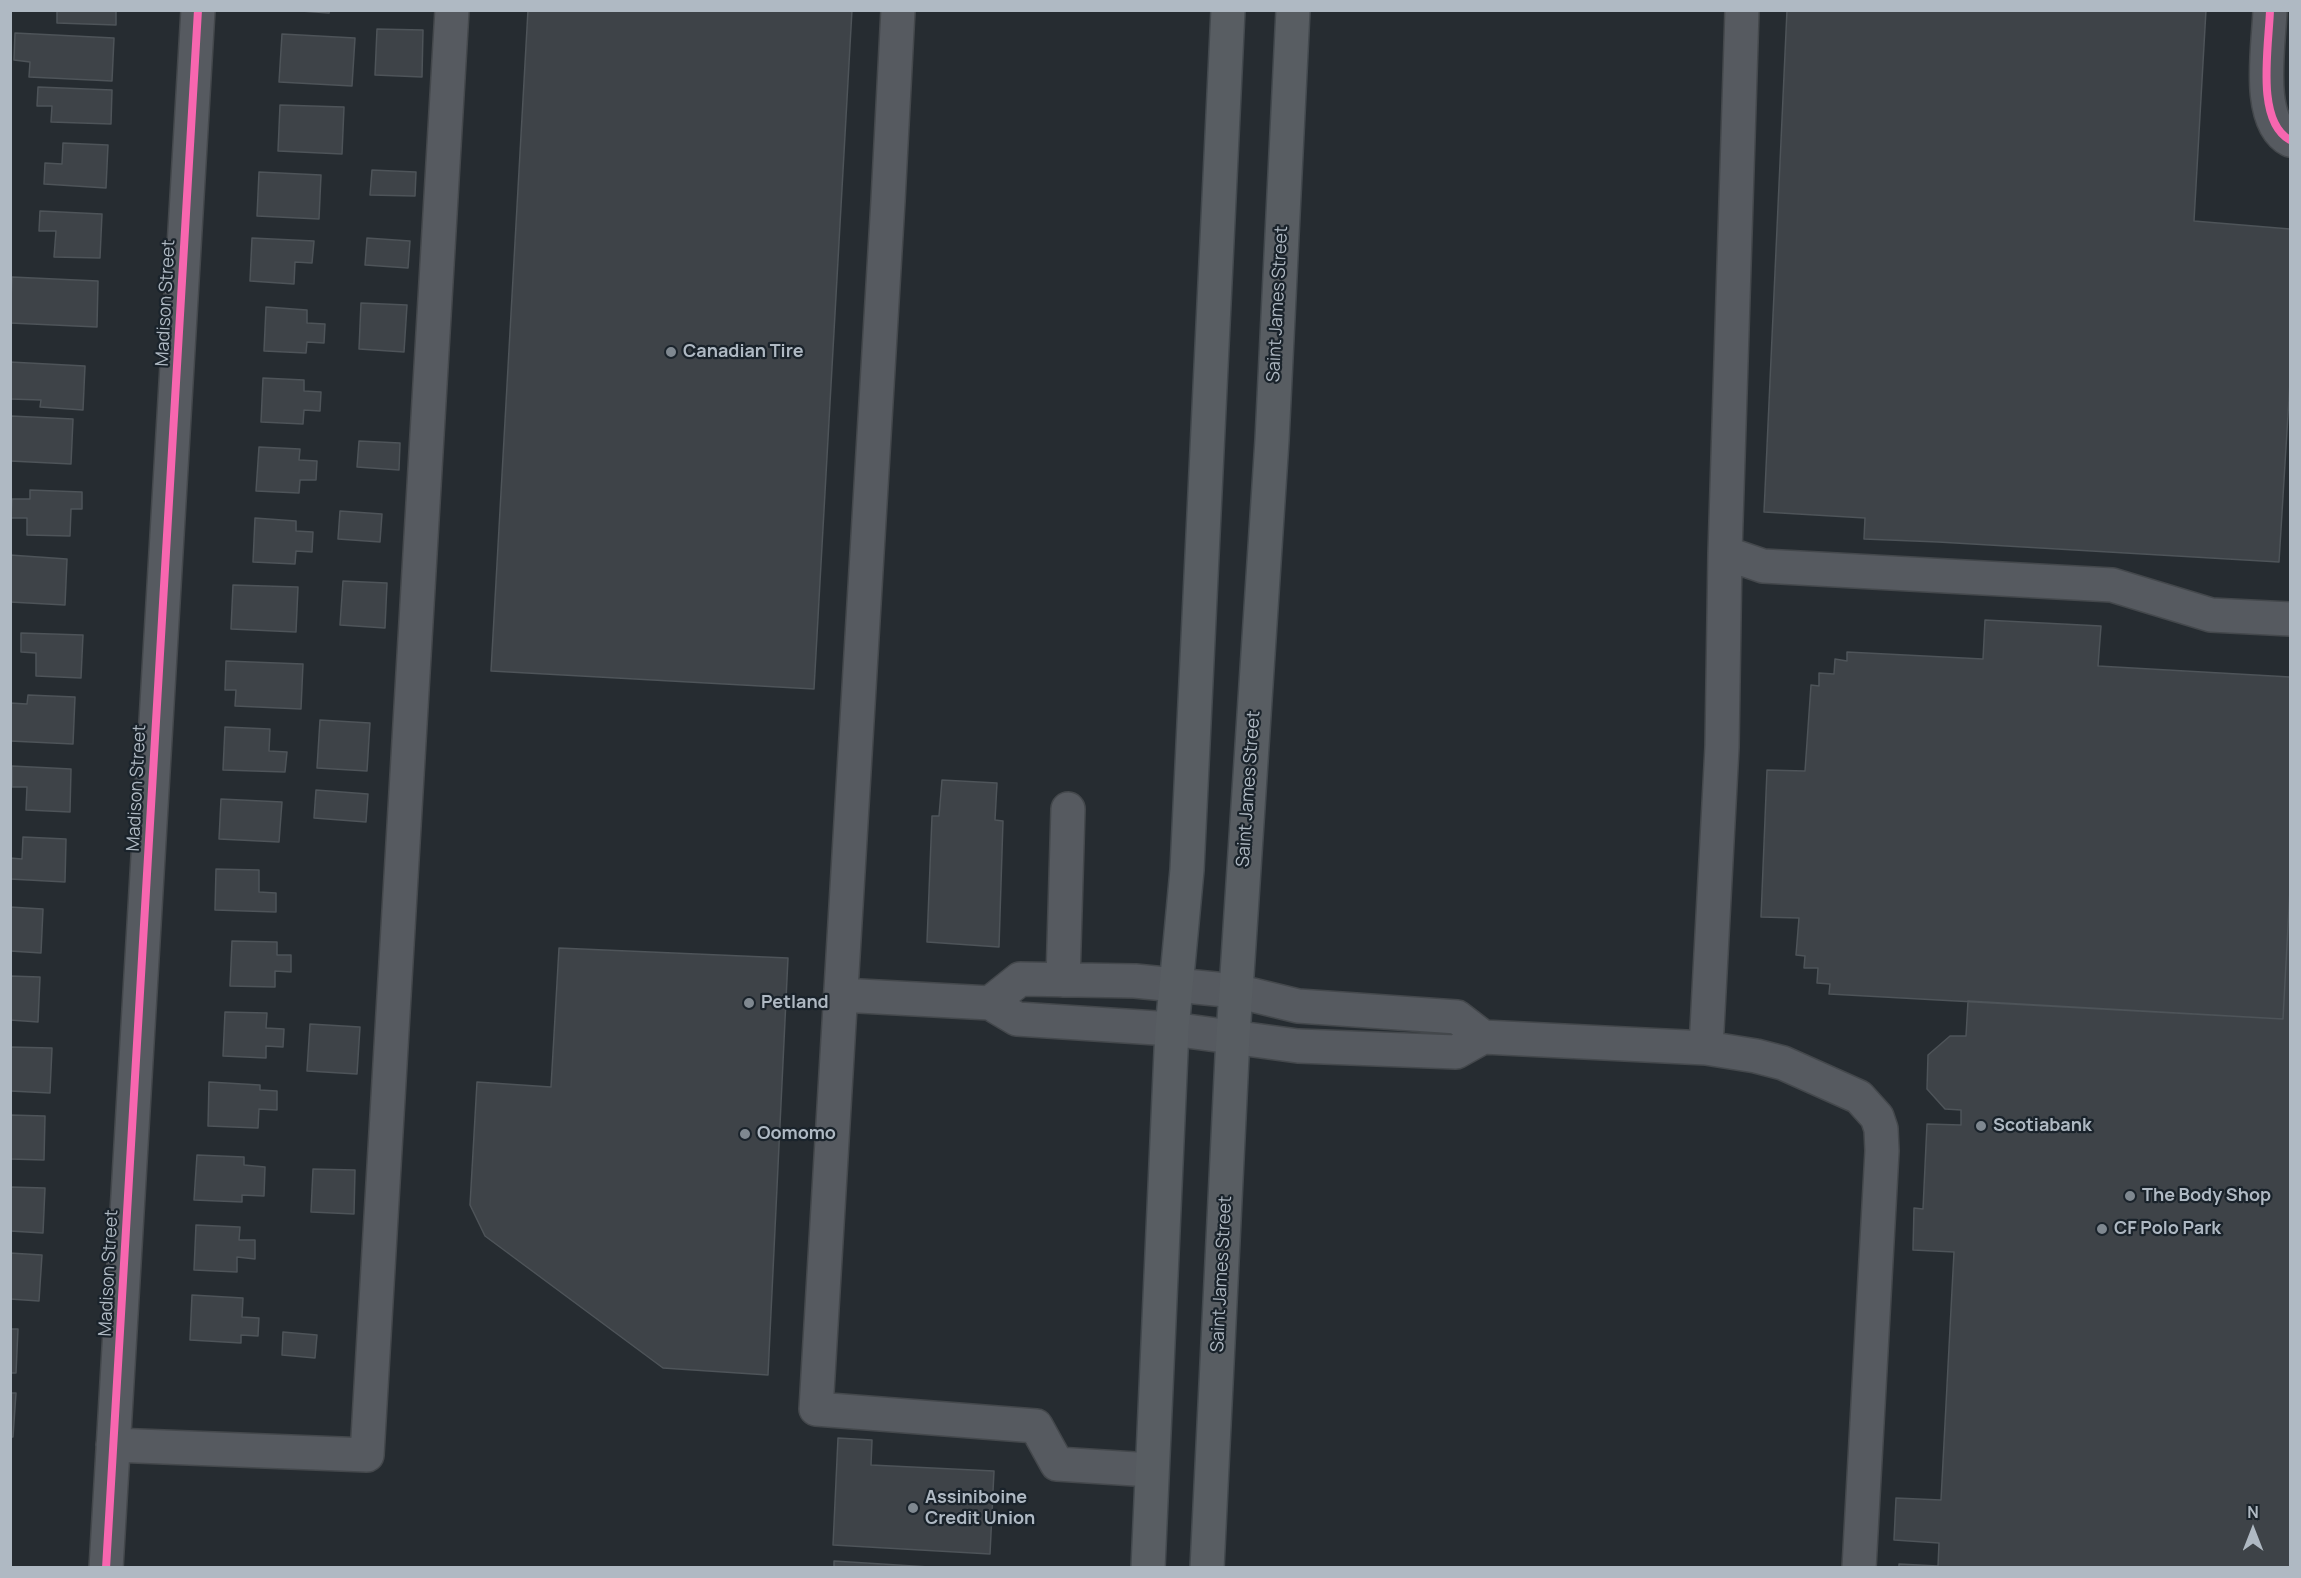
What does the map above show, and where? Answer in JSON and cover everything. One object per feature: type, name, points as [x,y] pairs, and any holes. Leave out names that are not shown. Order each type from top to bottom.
[{"type":"main road","points":[[1148,1568],[1172,1029],[1187,870],[1228,10]]},
{"type":"main road","name":"Saint James Street","points":[[1207,1568],[1233,1036],[1272,440],[1293,10]]},
{"type":"street","name":"Madison Street","points":[[106,1568],[198,10]]},
{"type":"street","points":[[113,1445],[367,1455],[452,10]]},
{"type":"street","points":[[898,10],[892,146],[816,1409],[1036,1426],[1057,1464],[1151,1470]]},
{"type":"street","points":[[1706,1048],[1722,735],[1725,553],[1742,10]]},
{"type":"street","points":[[2270,10],[2267,89],[2270,115],[2287,138]]},
{"type":"street","points":[[1725,553],[1763,566],[2112,585],[2211,615],[2290,619]]},
{"type":"street","points":[[1063,980],[1068,809]]},
{"type":"street","points":[[990,1003],[1020,979],[1135,981],[1236,991],[1299,1006],[1457,1017],[1483,1037]]},
{"type":"street","points":[[841,995],[990,1003],[1017,1019],[1172,1029],[1299,1046],[1456,1052],[1483,1037],[1706,1048],[1756,1056],[1813,1075],[1859,1097],[1877,1117],[1881,1129],[1882,1151],[1859,1568]]},
{"type":"building","points":[[57,10],[116,10],[116,25],[57,23]]},
{"type":"building","points":[[287,10],[330,10],[329,13]]},
{"type":"building","name":"Canadian Tire","points":[[528,10],[852,10],[814,689],[491,671]]},
{"type":"building","points":[[1787,10],[2206,10],[2194,221],[2290,229],[2290,382],[2279,562],[1864,539],[1865,518],[1764,512]]},
{"type":"building","points":[[377,29],[423,30],[422,77],[375,75]]},
{"type":"building","points":[[15,33],[114,38],[112,81],[29,77],[30,62],[14,60]]},
{"type":"building","points":[[282,34],[355,38],[352,86],[279,82]]},
{"type":"building","points":[[38,87],[112,90],[111,124],[51,122],[52,106],[37,106]]},
{"type":"building","points":[[280,105],[344,107],[342,154],[278,151]]},
{"type":"building","points":[[63,143],[108,145],[106,188],[44,184],[45,163],[62,164]]},
{"type":"building","points":[[372,170],[416,172],[415,196],[370,195]]},
{"type":"building","points":[[259,172],[321,175],[319,219],[257,216]]},
{"type":"building","points":[[40,211],[102,214],[100,258],[54,257],[56,231],[39,231]]},
{"type":"building","points":[[252,238],[314,241],[312,263],[295,262],[294,284],[250,281]]},
{"type":"building","points":[[367,238],[410,241],[408,268],[365,265]]},
{"type":"building","points":[[12,277],[98,281],[97,327],[10,323]]},
{"type":"building","points":[[361,303],[407,305],[404,352],[359,349]]},
{"type":"building","points":[[266,307],[307,310],[307,323],[325,324],[324,343],[307,342],[306,353],[264,351]]},
{"type":"building","points":[[10,362],[85,366],[83,410],[40,407],[41,400],[10,399]]},
{"type":"building","points":[[263,378],[304,380],[304,391],[321,392],[320,411],[304,410],[303,424],[261,422]]},
{"type":"building","points":[[11,416],[73,419],[71,464],[10,461]]},
{"type":"building","points":[[359,441],[400,443],[399,470],[357,467]]},
{"type":"building","points":[[259,447],[300,449],[299,460],[317,461],[316,480],[300,480],[299,493],[256,491]]},
{"type":"building","points":[[30,490],[82,492],[82,509],[71,509],[70,536],[27,535],[27,518],[11,518],[12,499],[30,499]]},
{"type":"building","points":[[340,511],[382,514],[380,542],[338,539]]},
{"type":"building","points":[[255,518],[296,521],[296,531],[313,532],[312,552],[296,551],[295,564],[253,562]]},
{"type":"building","points":[[10,555],[67,559],[65,605],[10,602]]},
{"type":"building","points":[[343,581],[387,583],[385,628],[340,625]]},
{"type":"building","points":[[233,585],[298,587],[296,632],[231,629]]},
{"type":"building","points":[[1985,620],[2101,626],[2098,666],[2290,677],[2290,889],[2283,1019],[1829,994],[1830,984],[1817,983],[1818,968],[1804,968],[1805,956],[1796,955],[1799,918],[1761,917],[1767,770],[1805,771],[1811,685],[1819,686],[1819,673],[1834,674],[1835,659],[1847,661],[1847,652],[1983,659]]},
{"type":"building","points":[[21,633],[83,635],[81,678],[36,676],[36,653],[21,652]]},
{"type":"building","points":[[226,661],[303,664],[301,709],[235,706],[236,690],[225,690]]},
{"type":"building","points":[[28,695],[75,697],[73,744],[10,741],[10,703],[27,704]]},
{"type":"building","points":[[320,720],[370,723],[367,771],[317,768]]},
{"type":"building","points":[[225,727],[270,729],[269,751],[287,752],[285,772],[223,770]]},
{"type":"building","points":[[12,766],[71,769],[70,812],[26,810],[27,787],[12,787]]},
{"type":"building","points":[[942,780],[997,783],[995,820],[1003,821],[999,947],[927,942],[932,816],[939,816]]},
{"type":"building","points":[[316,790],[368,794],[366,822],[314,818]]},
{"type":"building","points":[[221,799],[282,802],[279,842],[219,839]]},
{"type":"building","points":[[23,837],[66,839],[65,882],[10,879],[10,858],[22,859]]},
{"type":"building","points":[[216,869],[259,870],[259,892],[276,893],[276,912],[215,910]]},
{"type":"building","name":"CF Polo Park","points":[[2290,889],[2290,1568],[1899,1568],[1899,1564],[1938,1566],[1939,1543],[1894,1540],[1896,1498],[1941,1500],[1954,1252],[1913,1250],[1914,1208],[1923,1209],[1927,1124],[1961,1125],[1961,1110],[1945,1109],[1927,1089],[1928,1055],[1950,1036],[1966,1036],[1968,1001],[2283,1019]]},
{"type":"building","points":[[10,907],[43,909],[41,953],[10,951]]},
{"type":"building","points":[[232,941],[277,942],[277,955],[291,955],[291,972],[275,971],[275,987],[230,986]]},
{"type":"building","points":[[559,948],[788,958],[768,1375],[663,1368],[485,1236],[470,1205],[477,1082],[551,1087]]},
{"type":"building","points":[[10,976],[40,977],[38,1022],[10,1020]]},
{"type":"building","points":[[225,1012],[267,1013],[266,1028],[284,1029],[283,1047],[266,1046],[266,1058],[223,1056]]},
{"type":"building","points":[[310,1024],[360,1027],[357,1074],[307,1071]]},
{"type":"building","points":[[10,1047],[52,1048],[50,1093],[10,1091]]},
{"type":"building","points":[[209,1082],[260,1085],[260,1090],[277,1091],[277,1110],[259,1109],[258,1128],[208,1126]]},
{"type":"building","points":[[10,1115],[45,1116],[44,1160],[10,1159]]},
{"type":"building","points":[[197,1155],[244,1157],[244,1165],[265,1167],[264,1196],[242,1195],[242,1202],[194,1200]]},
{"type":"building","points":[[313,1169],[355,1170],[354,1214],[311,1212]]},
{"type":"building","points":[[10,1187],[45,1188],[43,1233],[10,1231]]},
{"type":"building","points":[[196,1225],[240,1227],[239,1240],[255,1240],[255,1259],[237,1257],[237,1272],[194,1270]]},
{"type":"building","points":[[10,1253],[42,1255],[39,1301],[10,1299]]},
{"type":"building","points":[[192,1295],[243,1298],[242,1317],[259,1318],[258,1336],[241,1335],[241,1343],[190,1340]]},
{"type":"building","points":[[10,1329],[18,1329],[16,1373],[10,1373]]},
{"type":"building","points":[[283,1332],[317,1335],[315,1358],[282,1355]]},
{"type":"building","points":[[10,1393],[16,1393],[13,1437],[10,1437]]},
{"type":"building","name":"Assiniboine Credit Union","points":[[838,1438],[872,1440],[871,1465],[994,1471],[990,1554],[833,1545]]},
{"type":"building","points":[[834,1561],[945,1568],[834,1568]]},
{"type":"cycle path","points":[[106,1568],[198,10]]},
{"type":"cycle path","points":[[2270,10],[2266,81],[2268,100],[2272,117],[2279,130],[2290,140]]},
{"type":"place","name":"Canadian Tire","points":[[671,352]]},
{"type":"place","name":"Petland","points":[[749,1003]]},
{"type":"place","name":"Scotiabank","points":[[1981,1126]]},
{"type":"place","name":"Oomomo","points":[[745,1134]]},
{"type":"place","name":"The Body Shop","points":[[2130,1196]]},
{"type":"place","name":"CF Polo Park","points":[[2102,1229]]},
{"type":"place","name":"Assiniboine Credit Union","points":[[913,1508]]}]
